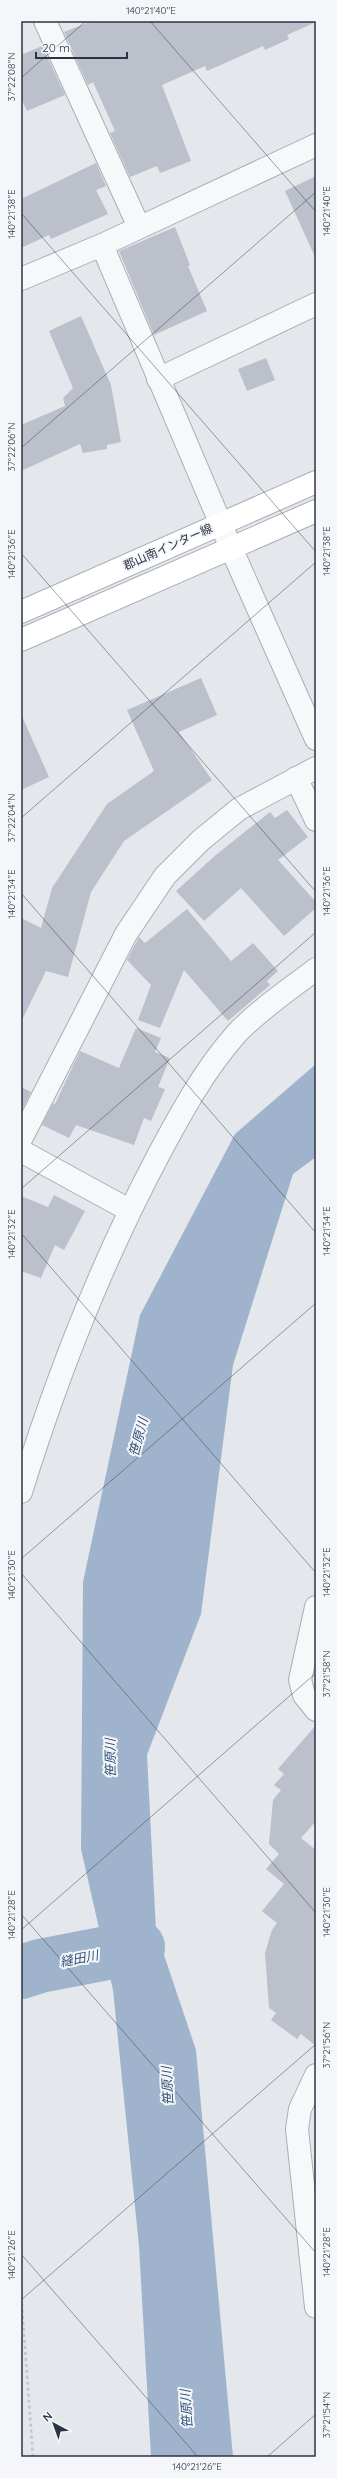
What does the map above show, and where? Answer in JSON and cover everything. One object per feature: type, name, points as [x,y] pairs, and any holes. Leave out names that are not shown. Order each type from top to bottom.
[{"type":"street","points":[[45,21],[139,227]]},
{"type":"street","points":[[21,278],[102,245],[316,145]]},
{"type":"street","points":[[102,245],[220,524],[316,739]]},
{"type":"street","points":[[158,379],[316,304]]},
{"type":"street","name":"郡山南インター線","points":[[21,612],[316,482]]},
{"type":"street","points":[[21,640],[316,511]]},
{"type":"street","points":[[21,1139],[126,934],[165,876],[201,840],[239,809],[316,768]]},
{"type":"street","points":[[296,778],[316,820]]},
{"type":"street","points":[[21,1492],[45,1415],[129,1210],[196,1088],[216,1058],[238,1032],[316,969]]},
{"type":"street","points":[[21,1151],[129,1210]]},
{"type":"street","points":[[316,1607],[300,1680],[304,1695],[316,1710]]},
{"type":"street","points":[[316,2075],[300,2109],[297,2129],[316,2307]]},
{"type":"path","points":[[21,2292],[33,2457]]},
{"type":"water","name":"笹原川","points":[[316,1064],[316,1157],[293,1174],[233,1365],[201,1614],[147,1755],[156,1931],[196,2050],[233,2457],[151,2457],[139,2246],[113,1990],[81,1849],[83,1582],[140,1315],[235,1134]]},
{"type":"building","points":[[92,21],[316,22],[287,35],[289,39],[265,50],[263,46],[207,71],[205,66],[162,85],[191,161],[160,173],[157,166],[130,177],[110,133],[115,131],[93,82],[88,85],[64,32]]},
{"type":"building","points":[[42,46],[65,95],[27,111],[21,98],[21,55]]},
{"type":"building","points":[[96,163],[106,186],[96,190],[108,214],[51,239],[49,235],[21,248],[21,199]]},
{"type":"building","points":[[316,176],[316,259],[285,191]]},
{"type":"building","points":[[175,227],[190,265],[188,266],[207,311],[154,335],[119,251]]},
{"type":"building","points":[[81,316],[111,385],[121,442],[107,445],[107,449],[83,453],[80,444],[21,471],[21,425],[65,406],[63,398],[73,388],[49,331]]},
{"type":"building","points":[[266,358],[275,380],[247,391],[238,369]]},
{"type":"building","points":[[201,678],[217,715],[179,732],[212,780],[124,841],[91,892],[68,977],[46,971],[21,1022],[21,918],[41,928],[52,888],[107,804],[154,771],[127,710]]},
{"type":"building","points":[[21,714],[49,777],[21,790]]},
{"type":"building","points":[[287,810],[308,837],[278,860],[316,902],[316,908],[284,936],[241,888],[204,921],[176,891],[217,854],[270,812],[275,818]]},
{"type":"building","points":[[187,909],[231,961],[253,943],[278,971],[267,981],[270,985],[228,1021],[184,970],[160,1028],[138,1020],[151,985],[127,960],[139,937],[145,943]]},
{"type":"building","points":[[136,1028],[161,1038],[155,1052],[170,1058],[158,1087],[165,1089],[151,1121],[144,1118],[134,1145],[76,1125],[69,1138],[42,1125],[53,1103],[55,1104],[80,1051],[119,1068]]},
{"type":"building","points":[[21,1087],[31,1092],[21,1112]]},
{"type":"building","points":[[54,1195],[85,1211],[64,1250],[55,1245],[41,1278],[21,1271],[21,1196],[48,1207]]},
{"type":"building","points":[[316,1725],[316,1821],[301,1838],[316,1850],[316,2046],[301,2034],[297,2039],[271,2020],[276,2013],[269,2008],[265,1953],[272,1930],[277,1923],[262,1911],[284,1884],[266,1869],[279,1854],[269,1844],[273,1800],[281,1790],[274,1785],[284,1774],[278,1769]]},
{"type":"waterway","name":"縫田川","points":[[21,1972],[40,1966],[138,1947]]}]
